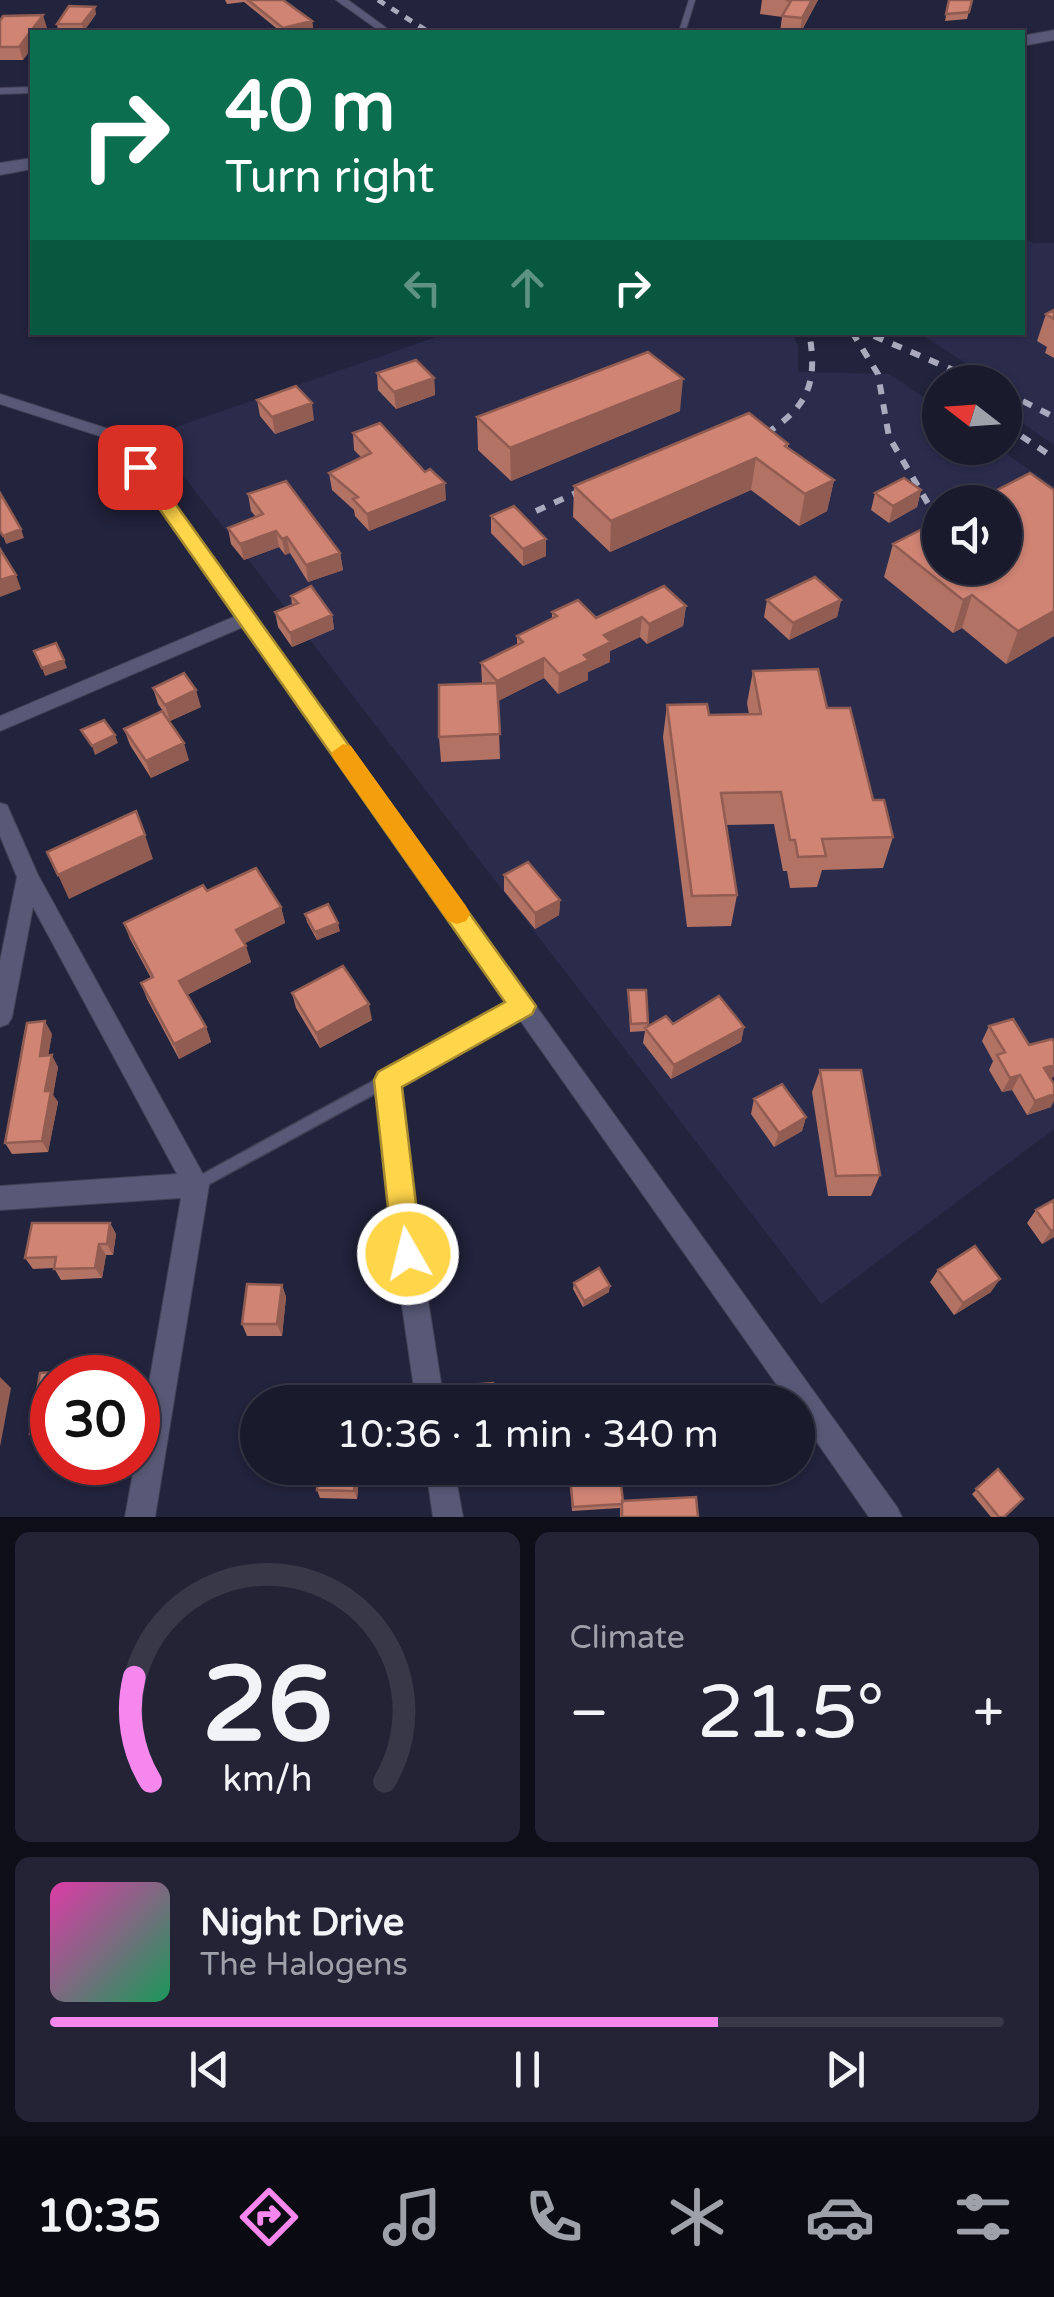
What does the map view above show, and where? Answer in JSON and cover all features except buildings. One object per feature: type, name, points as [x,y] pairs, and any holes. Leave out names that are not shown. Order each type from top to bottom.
[{"type":"street","points":[[341,0],[384,30]]},
{"type":"street","points":[[1025,41],[1054,36]]},
{"type":"street","points":[[0,169],[30,164]]},
{"type":"street","points":[[0,399],[118,437],[887,1517]]},
{"type":"street","points":[[0,724],[247,618]]},
{"type":"street","points":[[0,811],[28,877],[196,1184],[140,1517]]},
{"type":"street","points":[[0,1017],[28,877]]},
{"type":"street","points":[[388,1080],[402,1217],[427,1385]]},
{"type":"street","points":[[0,1198],[196,1184]]},
{"type":"street","points":[[443,1485],[448,1517]]},
{"type":"lane","points":[[683,30],[692,0]]},
{"type":"lane","points":[[0,90],[30,90]]},
{"type":"lane","points":[[196,1184],[522,1006]]},
{"type":"shaded area","points":[[1025,239],[1054,243],[1054,445],[1022,423],[1022,365],[968,365],[922,335],[1025,335]]},
{"type":"shaded area","points":[[442,335],[793,335],[798,346],[798,372],[889,374],[922,396],[922,465],[1022,465],[1054,486],[1054,1129],[821,1304],[163,449],[176,427]]},
{"type":"railway","points":[[378,0],[426,30]]},
{"type":"railway","points":[[748,436],[759,438],[775,427],[805,395],[812,368],[809,335]]},
{"type":"railway","points":[[854,335],[878,374],[889,437],[922,493]]},
{"type":"railway","points":[[874,336],[941,365]]},
{"type":"railway","points":[[1022,401],[1054,417]]},
{"type":"railway","points":[[1022,436],[1054,458]]},
{"type":"railway","points":[[536,511],[600,482]]},
{"type":"slow traffic","points":[[343,753],[457,914]]},
{"type":"route","points":[[140,467],[522,1006],[388,1080],[408,1254]]}]
